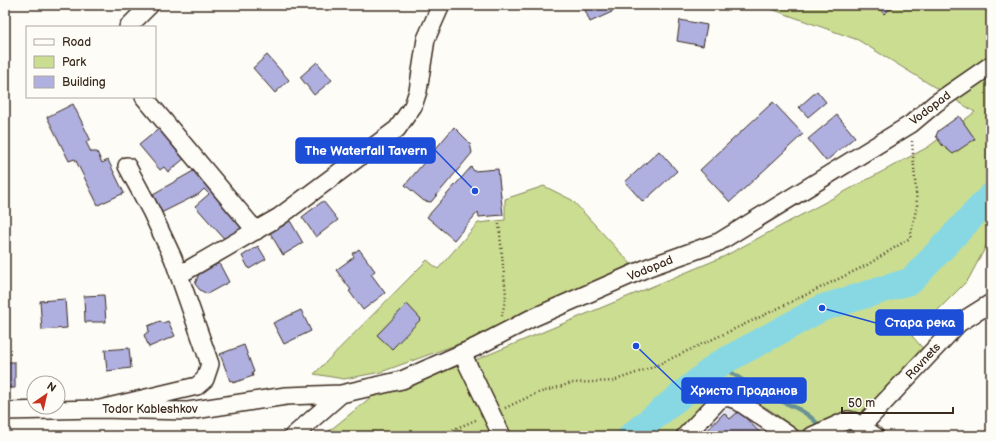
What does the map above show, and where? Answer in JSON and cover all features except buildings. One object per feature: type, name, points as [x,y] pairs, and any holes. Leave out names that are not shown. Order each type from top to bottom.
[{"type":"street","points":[[129,26],[150,5]]},
{"type":"street","points":[[179,275],[279,217],[396,129],[413,106],[418,91],[426,39],[441,5]]},
{"type":"street","name":"Vodopad","points":[[293,436],[341,394],[402,380],[462,353],[498,334],[649,267],[719,242],[911,124],[936,103],[991,65]]},
{"type":"street","points":[[145,98],[256,231]]},
{"type":"street","points":[[100,409],[197,386],[205,379],[210,364],[179,275],[154,218],[127,166]]},
{"type":"street","name":"Ravnets","points":[[868,431],[959,323],[991,303]]},
{"type":"street","points":[[462,353],[502,436]]},
{"type":"street","name":"Todor Kableshkov","points":[[5,411],[100,409],[188,411],[286,396],[341,394]]},
{"type":"street","points":[[685,436],[719,400],[728,397],[736,400],[790,436]]},
{"type":"street","points":[[814,435],[840,421],[853,421],[868,431]]},
{"type":"path","points":[[438,436],[535,394],[572,383],[613,381],[653,367],[867,265],[910,238],[917,205],[911,124]]},
{"type":"path","points":[[498,334],[506,296],[499,224]]},
{"type":"shaded area","points":[[733,406],[784,436],[694,436],[712,417]]},
{"type":"green space","points":[[760,5],[991,5],[991,237],[968,280],[912,336],[927,353],[876,413],[852,417],[824,433],[799,431],[770,410],[738,391],[721,394],[689,418],[673,436],[323,436],[371,397],[478,359],[723,257],[928,147],[975,112],[858,40]]},
{"type":"green space","points":[[544,186],[572,200],[631,264],[483,335],[381,372],[344,379],[314,374],[427,260],[438,269],[478,223],[505,220],[505,199]]},
{"type":"waterway","points":[[631,436],[719,364],[822,308],[911,281],[991,196]]},
{"type":"waterway","points":[[719,364],[758,390],[808,415],[821,428]]},
{"type":"place","name":"The Waterfall Tavern","points":[[475,191]]},
{"type":"place","name":"Стара река","points":[[822,308]]},
{"type":"place","name":"Христо Проданов","points":[[636,346]]}]
